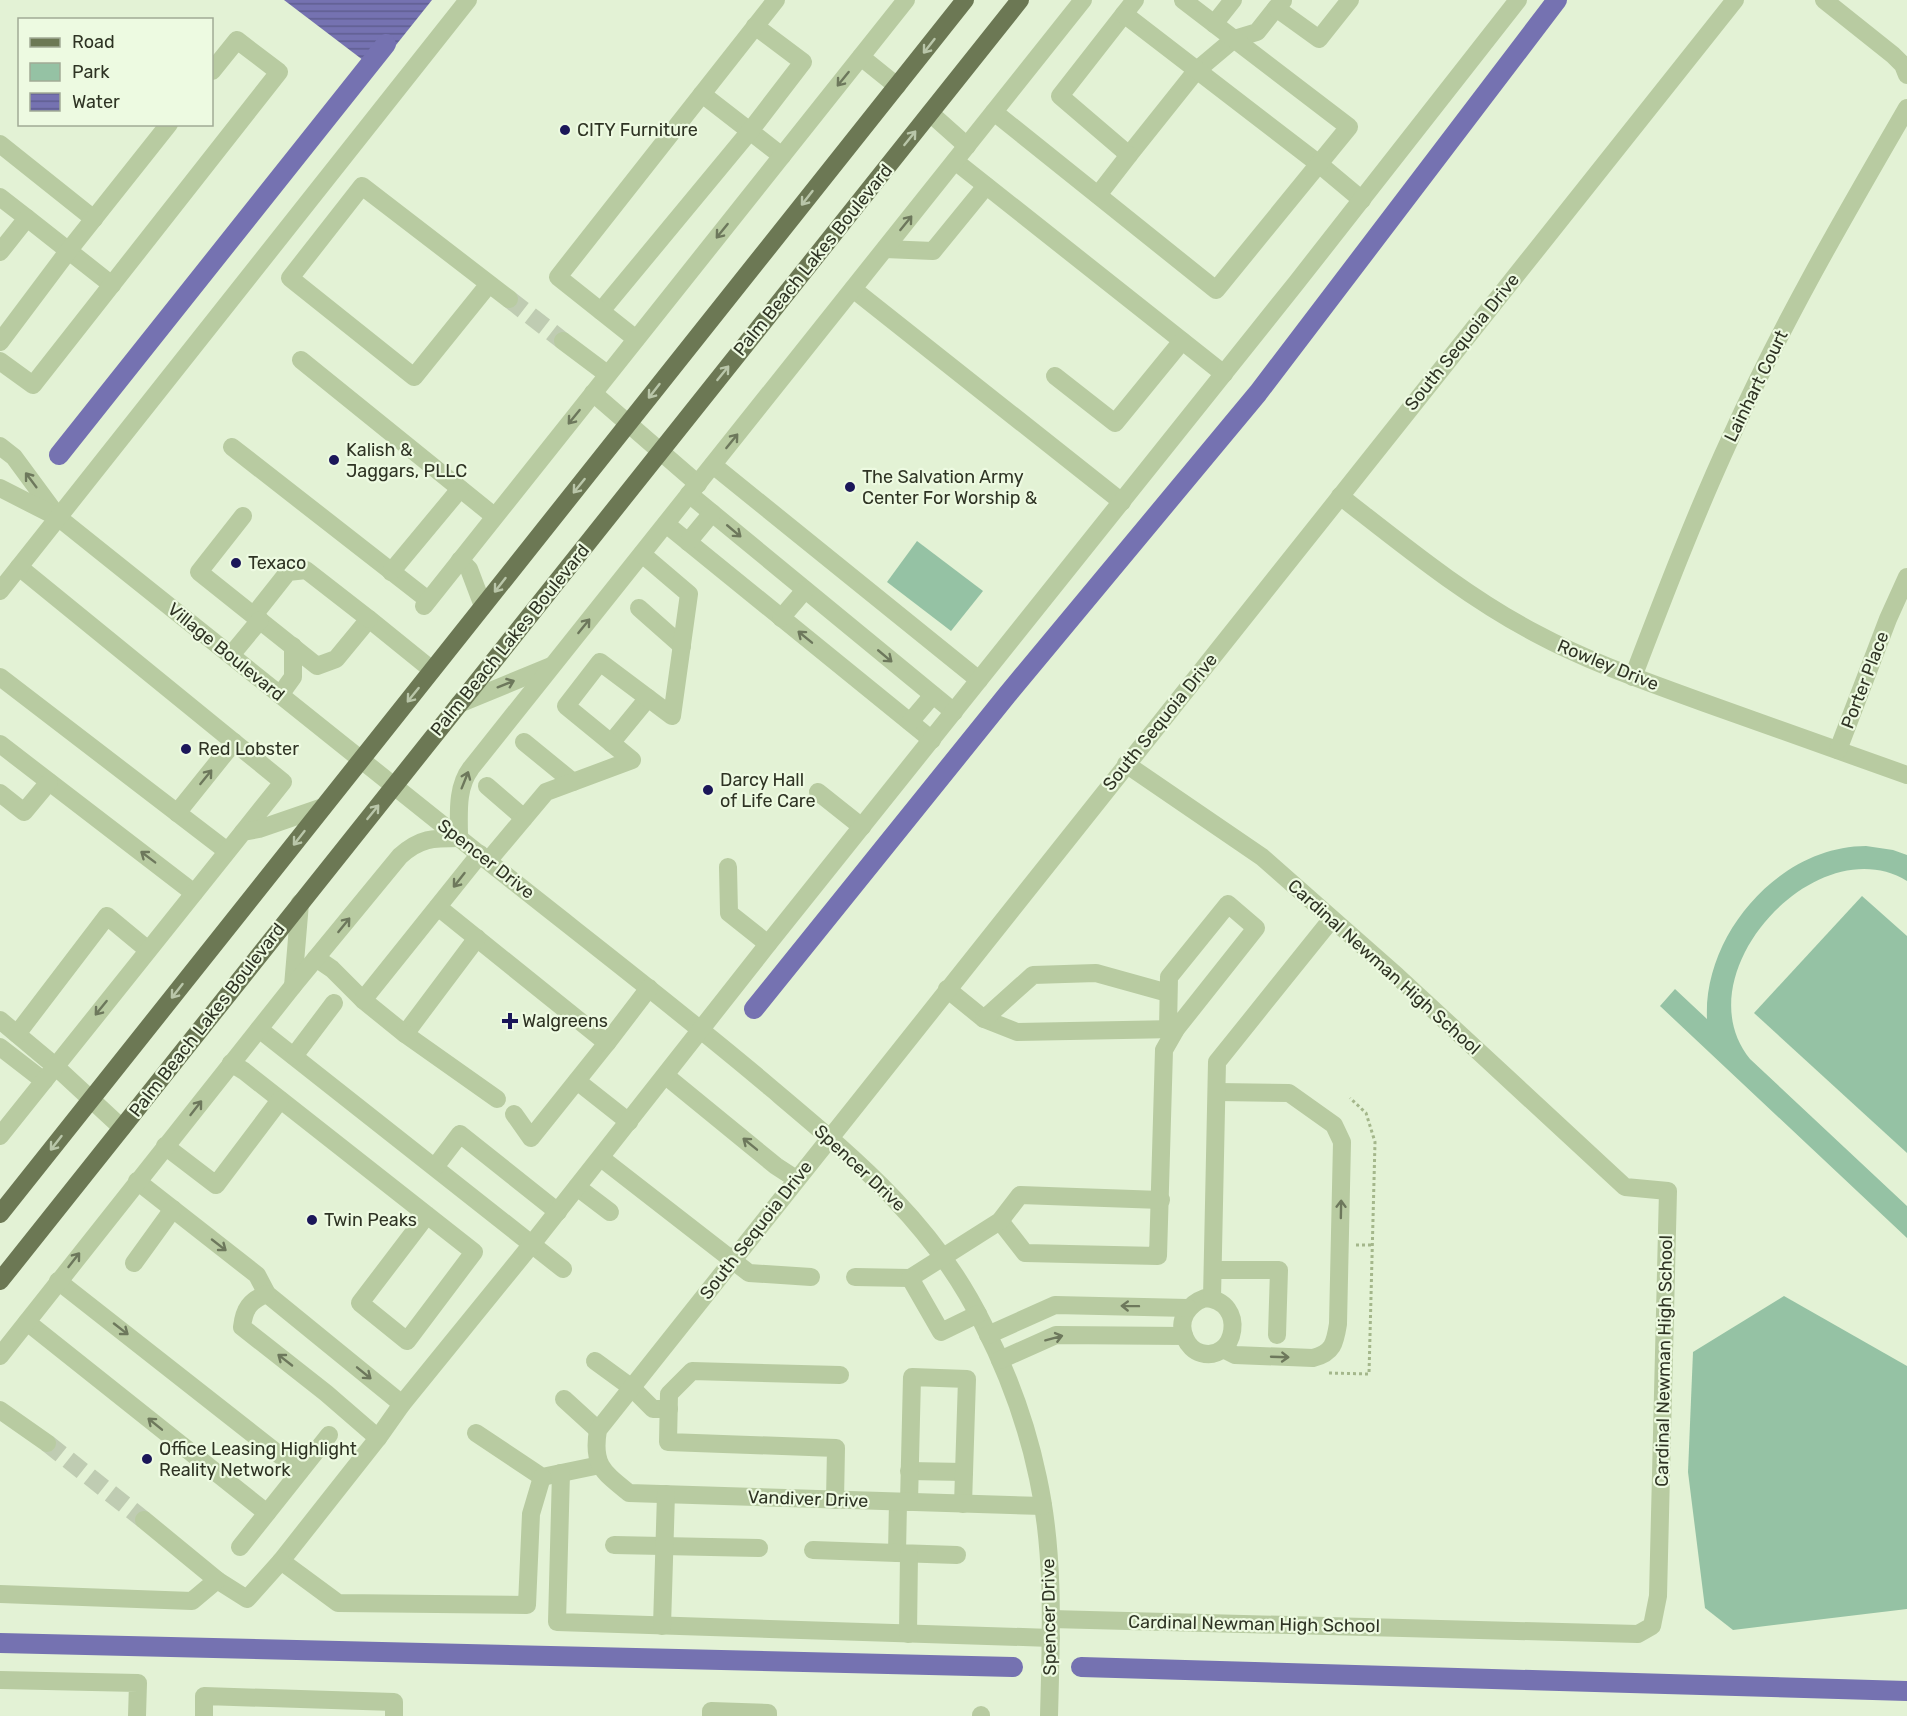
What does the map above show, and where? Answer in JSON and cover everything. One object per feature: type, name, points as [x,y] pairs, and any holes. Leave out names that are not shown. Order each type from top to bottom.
[{"type":"main road","points":[[0,1214],[965,0]]},
{"type":"main road","name":"Palm Beach Lakes Boulevard","points":[[0,1281],[1020,0]]},
{"type":"street","points":[[0,591],[156,401],[468,0]]},
{"type":"street","points":[[636,339],[558,277],[776,0]]},
{"type":"street","points":[[232,447],[391,572],[426,603],[906,0]]},
{"type":"street","points":[[0,1356],[231,1063],[407,850],[415,843],[433,838],[459,838],[460,796],[466,775],[1083,0]]},
{"type":"street","points":[[994,112],[1216,290],[1349,127],[1183,0]]},
{"type":"street","points":[[1214,24],[1233,0]]},
{"type":"street","points":[[1098,195],[1196,71],[1234,39],[1257,32],[1280,4],[1318,39],[1350,0]]},
{"type":"street","points":[[144,1520],[217,1580],[247,1599],[281,1561],[402,1404],[601,1158],[768,944],[1224,374],[1518,0]]},
{"type":"street","name":"South Sequoia Drive","points":[[598,1430],[1735,0]]},
{"type":"street","points":[[1824,0],[1893,55],[1903,65],[1907,75]]},
{"type":"street","points":[[1129,155],[1060,96],[1130,7],[1196,71],[1319,164],[1362,200]]},
{"type":"street","points":[[601,311],[750,131],[803,62],[755,26]]},
{"type":"street","points":[[0,361],[33,385],[279,72],[237,40],[213,70]]},
{"type":"street","points":[[861,57],[897,86]]},
{"type":"street","points":[[702,94],[782,156]]},
{"type":"street","name":"Lainhart Court","points":[[1633,677],[1686,537],[1736,425],[1780,334],[1833,236],[1907,108]]},
{"type":"street","points":[[930,113],[967,146]]},
{"type":"street","points":[[0,342],[69,250],[167,126]]},
{"type":"street","points":[[0,144],[94,219]]},
{"type":"street","points":[[955,161],[1224,374]]},
{"type":"street","points":[[489,284],[414,377],[290,278],[362,186],[509,299]]},
{"type":"street","points":[[885,249],[933,251],[986,186]]},
{"type":"street","points":[[0,197],[112,285]]},
{"type":"street","points":[[0,252],[27,218]]},
{"type":"street","points":[[853,289],[1122,502]]},
{"type":"street","points":[[563,341],[608,374]]},
{"type":"street","points":[[1055,376],[1115,423],[1182,341]]},
{"type":"street","points":[[301,360],[494,516]]},
{"type":"street","points":[[593,393],[660,451],[712,513],[954,712]]},
{"type":"street","name":"Village Boulevard","points":[[0,446],[14,457],[59,518]]},
{"type":"street","points":[[713,465],[979,680]]},
{"type":"street","name":"Village Boulevard","points":[[0,488],[59,518],[394,786]]},
{"type":"street","points":[[391,572],[460,489]]},
{"type":"street","name":"Rowley Drive","points":[[1340,496],[1443,575],[1488,606],[1576,654],[1633,677],[1907,775]]},
{"type":"street","points":[[688,542],[712,513]]},
{"type":"street","points":[[243,516],[199,572],[317,666],[336,659],[369,619]]},
{"type":"street","points":[[666,524],[932,740]]},
{"type":"street","points":[[363,999],[438,907],[546,792],[632,760],[566,706],[600,662],[672,716],[689,594],[642,554]]},
{"type":"street","points":[[460,560],[469,569],[483,606]]},
{"type":"street","points":[[0,1136],[283,782],[19,567]]},
{"type":"street","points":[[231,656],[288,572],[306,570],[432,670]]},
{"type":"street","name":"Porter Place","points":[[1838,750],[1888,619],[1907,578]]},
{"type":"street","points":[[781,618],[805,590]]},
{"type":"street","points":[[639,608],[682,646]]},
{"type":"street","points":[[280,695],[293,677],[293,646]]},
{"type":"street","points":[[459,704],[553,665]]},
{"type":"street","points":[[0,677],[227,851]]},
{"type":"street","points":[[910,722],[933,695]]},
{"type":"street","points":[[611,743],[648,698]]},
{"type":"street","points":[[177,813],[234,742]]},
{"type":"street","points":[[524,742],[573,782]]},
{"type":"street","points":[[0,744],[194,893]]},
{"type":"street","name":"Cardinal Newman High School","points":[[1051,1619],[1638,1634],[1652,1626],[1658,1596],[1668,1191],[1625,1187],[1397,976],[1262,857],[1126,764]]},
{"type":"street","points":[[0,794],[24,812],[49,782]]},
{"type":"street","name":"Spencer Drive","points":[[394,786],[702,1030],[830,1137],[869,1171],[900,1204],[942,1257],[978,1314],[1000,1360],[1025,1425],[1039,1479],[1049,1560],[1051,1619],[1049,1716]]},
{"type":"street","points":[[487,786],[524,818]]},
{"type":"street","points":[[818,792],[862,827]]},
{"type":"street","points":[[243,832],[259,829],[323,807]]},
{"type":"street","points":[[728,867],[729,913],[768,944]]},
{"type":"street","points":[[293,986],[300,903]]},
{"type":"street","points":[[1000,1221],[1025,1253],[1158,1256],[1164,1050],[1172,1029],[1256,928],[1228,904],[1168,977],[1172,1029]]},
{"type":"street","points":[[438,907],[607,1043]]},
{"type":"street","points":[[16,1034],[107,916],[148,950]]},
{"type":"street","points":[[1212,1299],[1217,1062],[1331,920]]},
{"type":"street","points":[[405,1034],[477,938]]},
{"type":"street","points":[[316,958],[332,969],[405,1034],[497,1099]]},
{"type":"street","points":[[984,1019],[1033,975],[1096,973],[1168,993]]},
{"type":"street","points":[[514,1114],[531,1138],[649,988]]},
{"type":"street","points":[[947,989],[984,1019],[1017,1032],[1172,1029]]},
{"type":"street","points":[[294,1056],[334,1004]]},
{"type":"street","points":[[0,1020],[55,1066],[122,1128]]},
{"type":"street","points":[[259,1029],[563,1269]]},
{"type":"street","points":[[3,1055],[44,1081]]},
{"type":"street","points":[[231,1063],[280,1100],[427,1215],[474,1252],[407,1341],[360,1303],[427,1215]]},
{"type":"street","points":[[666,1076],[776,1166],[796,1179]]},
{"type":"street","points":[[577,1081],[629,1122]]},
{"type":"street","points":[[1217,1092],[1289,1093],[1334,1125],[1342,1142],[1338,1324],[1330,1350],[1322,1356],[1312,1358],[1235,1355],[1223,1349]]},
{"type":"street","points":[[165,1146],[216,1185],[280,1100]]},
{"type":"street","points":[[435,1167],[460,1134],[558,1212]]},
{"type":"street","points":[[601,1158],[749,1273],[811,1277]]},
{"type":"street","points":[[137,1181],[257,1275],[267,1294],[402,1404]]},
{"type":"street","points":[[577,1187],[610,1212]]},
{"type":"street","points":[[855,1277],[910,1278],[1000,1221],[1020,1196],[1161,1200]]},
{"type":"street","points":[[134,1263],[173,1209]]},
{"type":"street","points":[[1213,1270],[1279,1270],[1277,1335]]},
{"type":"street","points":[[910,1278],[941,1332],[978,1314]]},
{"type":"street","points":[[58,1281],[300,1471]]},
{"type":"street","points":[[267,1294],[256,1298],[248,1306],[243,1316],[242,1327],[326,1393],[378,1438]]},
{"type":"street","points":[[1205,1298],[1212,1299],[1223,1303],[1229,1311],[1233,1321],[1233,1331],[1223,1349],[1215,1354],[1205,1354],[1189,1345],[1184,1336],[1184,1316],[1188,1308],[1196,1301],[1205,1298]]},
{"type":"street","points":[[988,1335],[1055,1305],[1188,1308]]},
{"type":"street","points":[[27,1322],[267,1513]]},
{"type":"street","points":[[1000,1360],[1056,1335],[1184,1336]]},
{"type":"street","points":[[595,1361],[632,1388],[653,1409],[669,1409]]},
{"type":"street","points":[[835,1500],[836,1448],[668,1442],[669,1394],[692,1371],[840,1375]]},
{"type":"street","points":[[908,1634],[903,1553],[903,1502],[909,1471],[912,1377],[967,1379],[963,1504]]},
{"type":"street","points":[[476,1434],[542,1477],[561,1473],[597,1457],[598,1430],[564,1399]]},
{"type":"street","points":[[3,1419],[47,1443]]},
{"type":"street","points":[[240,1547],[329,1435]]},
{"type":"street","name":"Vandiver Drive","points":[[597,1457],[609,1477],[628,1493],[1043,1506]]},
{"type":"street","points":[[909,1471],[964,1472]]},
{"type":"street","points":[[561,1473],[557,1622],[1051,1638]]},
{"type":"street","points":[[281,1561],[338,1603],[527,1605],[531,1514],[542,1477]]},
{"type":"street","points":[[662,1626],[666,1494]]},
{"type":"street","points":[[614,1545],[759,1548]]},
{"type":"street","points":[[813,1550],[957,1555]]},
{"type":"street","points":[[0,1594],[192,1601],[217,1580]]},
{"type":"street","points":[[0,1680],[138,1683],[137,1716]]},
{"type":"street","points":[[204,1716],[204,1696],[358,1708],[394,1702],[394,1716]]},
{"type":"street","points":[[711,1716],[711,1711],[768,1713],[768,1716]]},
{"type":"path","points":[[1328,1372],[1370,1374],[1375,1142],[1366,1113],[1350,1098]]},
{"type":"path","points":[[1354,1245],[1373,1245]]},
{"type":"green space","points":[[917,541],[983,591],[951,631],[887,582]]},
{"type":"green space","points":[[1866,846],[1893,850],[1907,855],[1907,881],[1872,869],[1835,874],[1800,891],[1769,918],[1746,951],[1733,988],[1733,1025],[1750,1059],[1907,1206],[1907,1238],[1660,1006],[1675,989],[1707,1019],[1709,987],[1718,956],[1733,927],[1753,901],[1777,878],[1804,861],[1834,850]]},
{"type":"green space","points":[[1862,896],[1907,936],[1907,1153],[1754,1013]]},
{"type":"green space","points":[[1784,1296],[1907,1366],[1907,1609],[1733,1630],[1705,1608],[1688,1472],[1693,1352]]},
{"type":"water","points":[[284,0],[432,0],[376,70]]},
{"type":"waterway","points":[[754,1009],[1007,695],[1258,393],[1557,0]]},
{"type":"waterway","points":[[59,455],[386,44]]},
{"type":"waterway","points":[[0,1643],[1013,1667]]},
{"type":"waterway","points":[[1081,1667],[1907,1691]]},
{"type":"tunnel","points":[[509,299],[563,341]]},
{"type":"tunnel","points":[[47,1443],[144,1520]]},
{"type":"place","name":"CITY Furniture","points":[[565,130]]},
{"type":"place","name":"Kalish & Jaggars, PLLC","points":[[334,460]]},
{"type":"place","name":"The Salvation Army Center For Worship &","points":[[850,487]]},
{"type":"place","name":"Texaco","points":[[236,563]]},
{"type":"place","name":"Red Lobster","points":[[186,749]]},
{"type":"place","name":"Darcy Hall of Life Care","points":[[708,790]]},
{"type":"place","name":"Walgreens","points":[[510,1021]]},
{"type":"place","name":"Twin Peaks","points":[[312,1220]]},
{"type":"place","name":"Office Leasing Highlight Reality Network","points":[[147,1459]]}]
